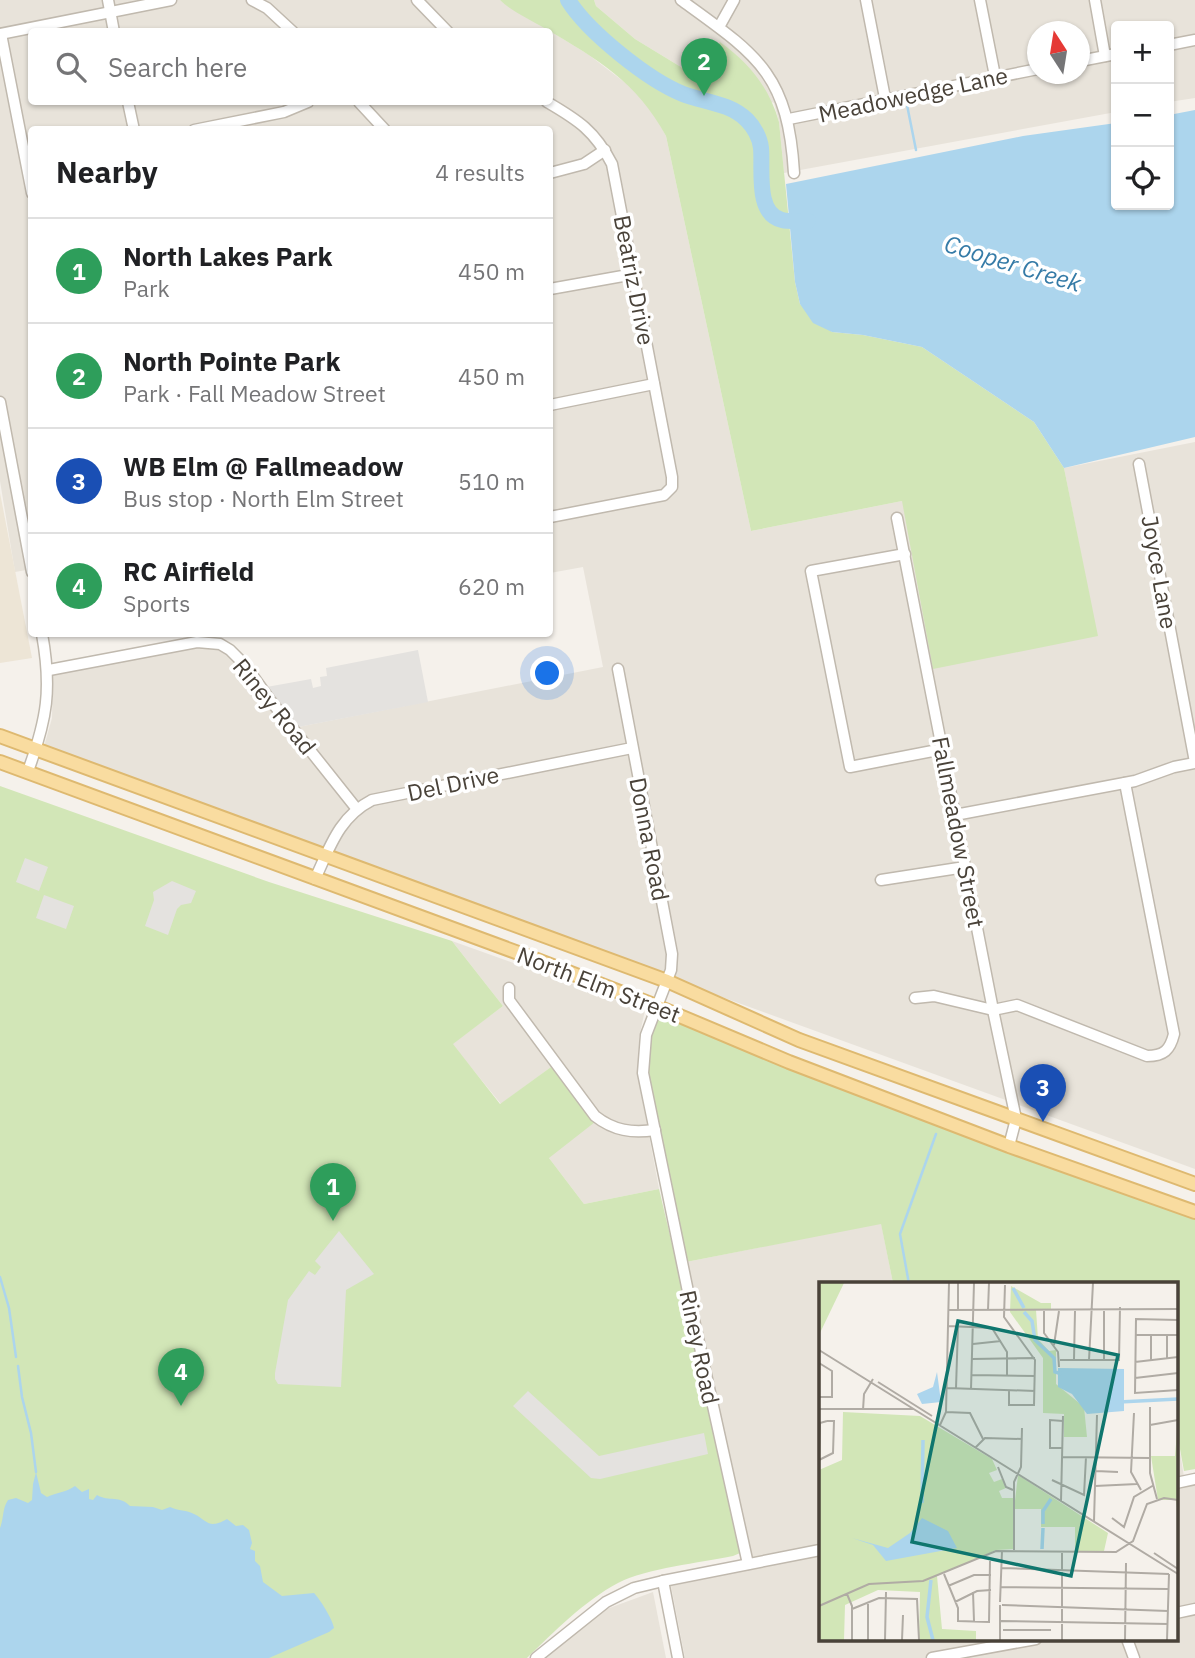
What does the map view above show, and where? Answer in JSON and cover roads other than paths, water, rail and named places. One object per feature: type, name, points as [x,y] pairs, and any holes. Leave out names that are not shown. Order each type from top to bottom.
[{"type":"main road","name":"North Elm Street","points":[[0,736],[162,798],[326,855],[667,981],[799,1040],[1195,1184]]},
{"type":"main road","name":"North Elm Street","points":[[0,762],[519,953],[656,1006],[789,1062],[1009,1146],[1195,1212]]},
{"type":"street","points":[[28,172],[1,34],[109,5],[171,0]]},
{"type":"street","points":[[252,0],[267,8],[289,28]]},
{"type":"street","points":[[417,0],[444,28]]},
{"type":"street","points":[[681,0],[748,50],[774,84],[789,119],[794,173]]},
{"type":"street","points":[[719,27],[734,0]]},
{"type":"street","points":[[866,0],[885,98]]},
{"type":"street","points":[[980,0],[995,76]]},
{"type":"street","points":[[1095,0],[1105,56]]},
{"type":"street","points":[[109,5],[113,28]]},
{"type":"street","points":[[1174,44],[1195,40]]},
{"type":"street","points":[[1090,59],[1111,55]]},
{"type":"street","name":"Meadowedge Lane","points":[[789,119],[1027,71]]},
{"type":"street","points":[[129,105],[133,126]]},
{"type":"street","points":[[214,126],[284,112],[301,105]]},
{"type":"street","points":[[362,105],[381,126]]},
{"type":"street","name":"Beatriz Drive","points":[[552,105],[580,122],[594,135],[605,150],[615,176],[672,477],[672,487],[664,495],[553,516]]},
{"type":"street","points":[[553,172],[584,164],[605,150]]},
{"type":"street","points":[[553,288],[634,274]]},
{"type":"street","points":[[553,404],[654,384]]},
{"type":"street","points":[[0,402],[23,498],[28,539]]},
{"type":"street","name":"Joyce Lane","points":[[1139,464],[1195,762]]},
{"type":"street","name":"Fallmeadow Street","points":[[897,518],[1016,1119],[1009,1146]]},
{"type":"street","points":[[905,554],[811,571],[850,767],[943,749]]},
{"type":"street","points":[[28,771],[45,716],[49,670],[43,637]]},
{"type":"street","name":"Riney Road","points":[[49,670],[197,642],[220,644],[244,665],[356,808]]},
{"type":"street","name":"Donna Road","points":[[618,669],[670,943],[672,965],[656,1006]]},
{"type":"street","name":"Del Drive","points":[[356,808],[372,800],[632,748]]},
{"type":"street","points":[[955,815],[1125,783],[1195,762]]},
{"type":"street","points":[[915,998],[933,996],[993,1010],[1017,1005],[1147,1056],[1166,1052],[1172,1044],[1174,1034],[1125,783]]},
{"type":"street","points":[[315,879],[334,836],[356,808]]},
{"type":"street","points":[[881,880],[965,867]]},
{"type":"street","points":[[509,988],[509,1000],[595,1116],[605,1124],[635,1133],[655,1130]]},
{"type":"street","name":"Riney Road","points":[[656,1006],[646,1035],[644,1079],[748,1564]]},
{"type":"street","points":[[536,1658],[606,1602],[634,1588],[819,1550]]},
{"type":"street","points":[[663,1581],[678,1658]]},
{"type":"street","points":[[932,1658],[1031,1640]]},
{"type":"street","points":[[1127,1640],[1135,1658]]},
{"type":"water","points":[[1195,110],[1195,437],[1064,468],[1034,422],[922,347],[863,335],[832,332],[813,323],[800,304],[795,282],[786,184],[1023,136],[1111,124],[1111,210],[1174,210],[1174,114]]},
{"type":"water","points":[[36,1472],[41,1493],[47,1497],[75,1486],[82,1492],[89,1489],[89,1499],[93,1500],[97,1495],[122,1501],[130,1506],[162,1510],[170,1507],[191,1513],[212,1524],[227,1519],[236,1526],[243,1525],[249,1530],[252,1543],[250,1549],[255,1551],[255,1561],[260,1566],[263,1582],[282,1596],[314,1593],[334,1628],[269,1658],[0,1658],[0,1528],[8,1500],[16,1498],[28,1503],[32,1500]]},
{"type":"waterway","name":"Cooper Creek","points":[[568,0],[604,40],[653,78],[683,94],[733,110],[747,120],[760,144],[762,189],[768,209],[773,216],[782,220],[808,221]]},
{"type":"waterway","points":[[907,105],[916,150]]},
{"type":"waterway","points":[[909,1282],[900,1234],[936,1134]]},
{"type":"waterway","points":[[0,1277],[9,1308],[16,1357]]},
{"type":"waterway","points":[[18,1366],[36,1472]]},
{"type":"place","name":"North Pointe Park","points":[[704,96]]},
{"type":"place","name":"WB Elm @ Fallmeadow","points":[[1043,1122]]},
{"type":"place","name":"North Lakes Park","points":[[333,1221]]},
{"type":"place","name":"RC Airfield","points":[[181,1406]]}]
